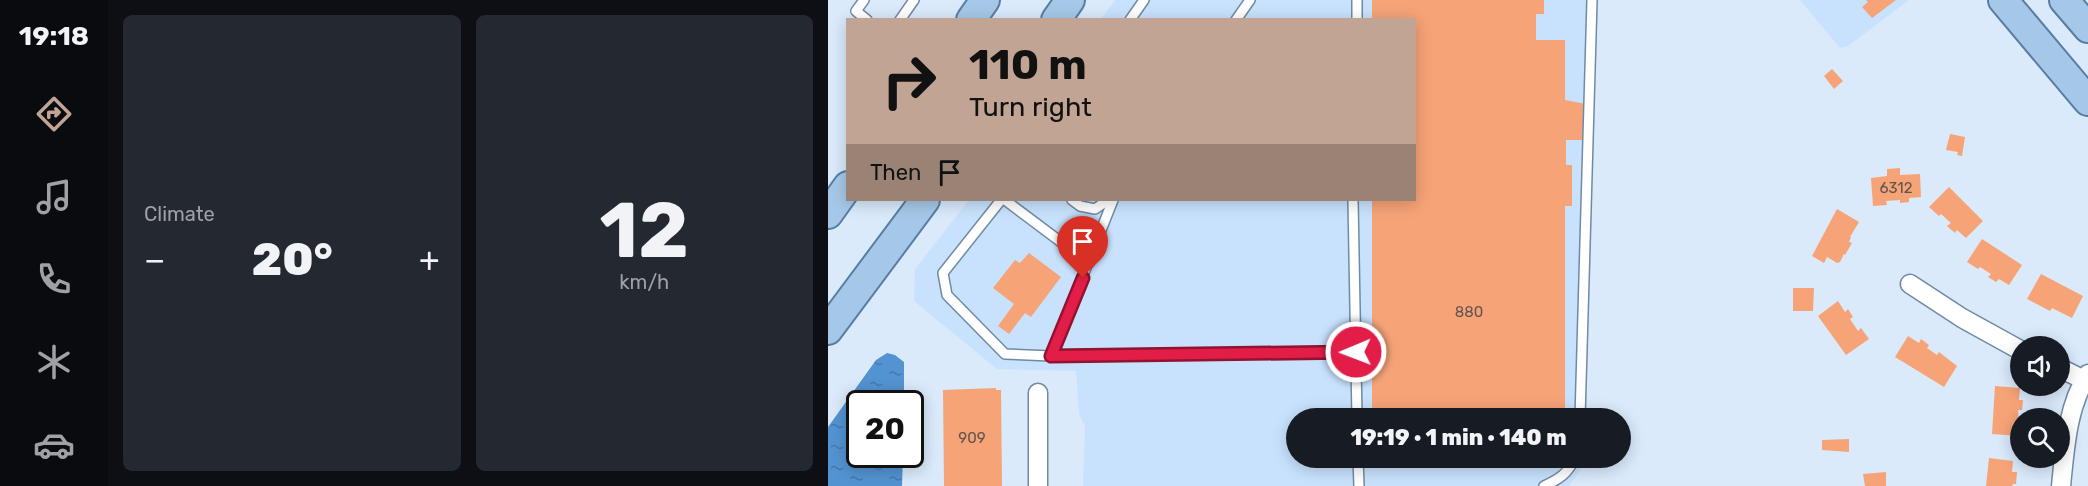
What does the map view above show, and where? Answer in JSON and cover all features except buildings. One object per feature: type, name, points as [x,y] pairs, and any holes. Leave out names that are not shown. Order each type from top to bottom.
[{"type":"main road","points":[[972,18],[985,0]]},
{"type":"main road","points":[[1057,18],[1070,0]]},
{"type":"main road","points":[[2003,0],[2088,101]]},
{"type":"main road","points":[[2064,0],[2088,28]]},
{"type":"main road","points":[[828,214],[846,189]]},
{"type":"main road","points":[[828,330],[924,201]]},
{"type":"street","points":[[1910,284],[1962,318],[2010,344]]},
{"type":"street","points":[[2061,486],[2066,437],[2072,410],[2086,377],[2070,371]]},
{"type":"street","points":[[1038,393],[1038,486]]},
{"type":"lane","points":[[864,0],[856,11],[865,18]]},
{"type":"lane","points":[[901,18],[914,0]]},
{"type":"lane","points":[[1131,18],[1144,0]]},
{"type":"lane","points":[[1237,18],[1250,0]]},
{"type":"lane","points":[[1357,0],[1357,18]]},
{"type":"lane","points":[[1580,408],[1592,0]]},
{"type":"lane","points":[[1002,201],[944,273],[947,295],[1005,354],[1051,356],[1356,352]]},
{"type":"lane","points":[[1004,201],[1089,263]]},
{"type":"lane","points":[[1073,201],[1080,206],[1095,209],[1107,201]]},
{"type":"lane","points":[[1051,356],[1113,201]]},
{"type":"lane","points":[[1353,201],[1357,408]]},
{"type":"lane","points":[[1358,468],[1359,486]]},
{"type":"lane","points":[[1544,486],[1560,480],[1570,468]]},
{"type":"shaded area","points":[[1115,0],[1597,0],[1585,408],[1286,408],[1286,468],[1582,468],[1569,486],[1083,486],[1085,427],[1079,414],[1076,371],[997,369],[914,301],[915,269],[968,201],[1416,201],[1416,18],[1102,18]]},
{"type":"shaded area","points":[[1800,0],[1909,0],[1848,46],[1840,48]]},
{"type":"water","points":[[887,353],[895,355],[904,362],[904,390],[855,390],[876,360]]},
{"type":"water","points":[[846,402],[846,468],[903,468],[902,486],[828,486],[828,427]]},
{"type":"route","points":[[1083,278],[1051,356],[1356,352]]}]
